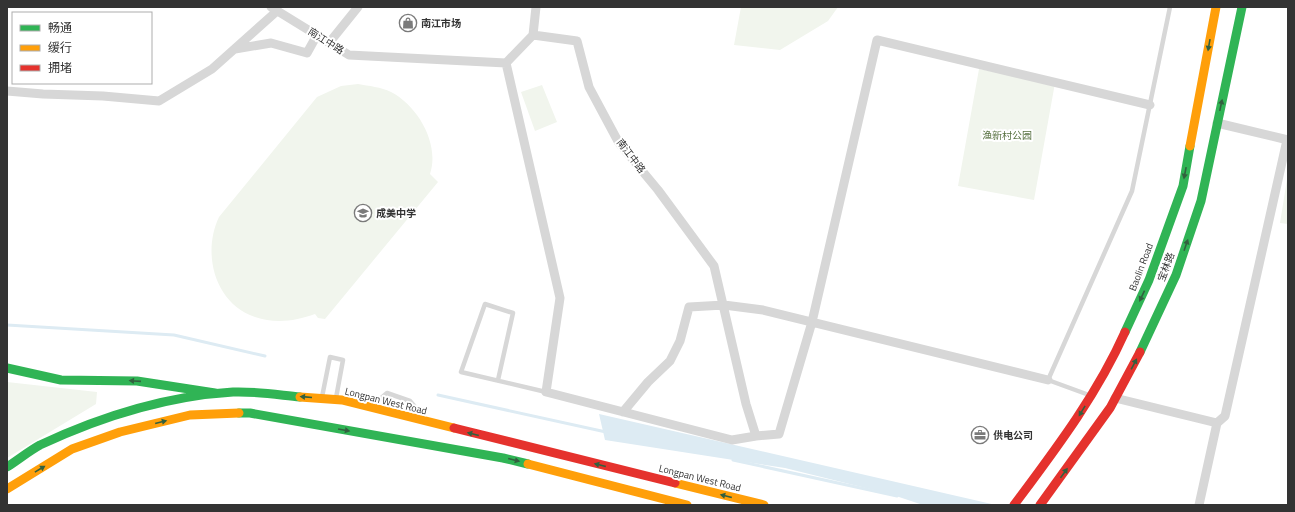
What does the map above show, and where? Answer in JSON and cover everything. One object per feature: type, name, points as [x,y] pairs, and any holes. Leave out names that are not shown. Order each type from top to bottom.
[{"type":"main road","name":"Baolin Road","points":[[1014,504],[1074,424],[1091,396],[1115,355],[1149,280],[1182,186],[1216,7]]},
{"type":"main road","name":"宝林路","points":[[1041,505],[1116,398],[1150,334],[1176,275],[1201,201],[1242,7]]},
{"type":"main road","points":[[7,368],[61,380],[137,381],[215,394]]},
{"type":"main road","name":"Longpan West Road","points":[[7,467],[39,446],[104,419],[154,405],[235,392],[336,400],[764,505]]},
{"type":"main road","points":[[7,489],[72,449],[120,432],[190,415],[250,413],[503,458],[687,505]]},
{"type":"street","points":[[330,43],[358,7]]},
{"type":"street","points":[[536,7],[533,35],[506,63],[560,298],[546,392],[732,440],[779,434],[812,322],[877,40],[1150,106]]},
{"type":"street","name":"南江中路","points":[[7,91],[103,96],[159,101],[212,69],[274,9],[349,55],[506,63]]},
{"type":"street","points":[[234,49],[271,43],[307,53],[317,35]]},
{"type":"street","name":"南江中路","points":[[533,35],[577,41],[589,87],[619,143],[658,190],[714,266],[746,404],[756,436]]},
{"type":"street","points":[[1199,505],[1217,423],[1225,416],[1288,140],[1217,124]]},
{"type":"street","points":[[623,412],[648,382],[670,361],[680,341],[688,307],[724,305],[763,310],[1048,380]]},
{"type":"street","points":[[1116,398],[1217,423]]},
{"type":"lane","points":[[1091,396],[1048,380],[1132,191],[1170,7]]},
{"type":"lane","points":[[498,380],[513,313],[485,304],[461,372],[546,392]]},
{"type":"lane","points":[[321,398],[330,357],[343,360],[336,400]]},
{"type":"lane","points":[[369,408],[387,393],[410,401],[430,423]]},
{"type":"green space","points":[[741,7],[838,7],[828,21],[780,50],[734,45]]},
{"type":"green space","name":"渔新村公园","points":[[979,69],[1055,83],[1034,200],[958,186]]},
{"type":"green space","points":[[358,84],[387,90],[401,98],[410,106],[418,116],[429,139],[432,150],[430,174],[438,182],[325,319],[318,318],[315,314],[285,321],[255,317],[241,310],[230,301],[221,289],[215,275],[212,261],[212,246],[214,231],[219,217],[317,97],[341,86]]},
{"type":"green space","points":[[542,85],[557,122],[535,131],[521,92]]},
{"type":"green space","points":[[1288,173],[1288,224],[1280,223]]},
{"type":"green space","points":[[7,382],[97,392],[96,404],[7,458]]},
{"type":"shaded area","points":[[599,414],[996,505],[923,505],[890,494],[785,468],[605,440]]},
{"type":"waterway","points":[[7,325],[174,335],[265,356]]},
{"type":"waterway","points":[[438,395],[606,432]]},
{"type":"waterway","points":[[733,460],[897,496]]},
{"type":"traffic: fast","points":[[1140,352],[1176,275],[1201,201],[1242,7]]},
{"type":"traffic: fast","points":[[1125,332],[1149,280],[1183,186],[1190,146]]},
{"type":"traffic: fast","points":[[7,368],[61,380],[137,381],[215,393]]},
{"type":"traffic: fast","points":[[7,467],[40,445],[86,425],[159,403],[208,394],[233,392],[300,397]]},
{"type":"traffic: fast","points":[[239,413],[250,413],[503,458],[528,464]]},
{"type":"traffic: slow","points":[[1190,146],[1216,7]]},
{"type":"traffic: slow","points":[[300,397],[342,400],[454,428]]},
{"type":"traffic: slow","points":[[7,489],[72,449],[120,432],[190,415],[239,413]]},
{"type":"traffic: slow","points":[[528,464],[687,505]]},
{"type":"traffic: slow","points":[[675,483],[764,505]]},
{"type":"traffic: jam","points":[[1014,505],[1074,422],[1102,378],[1125,332]]},
{"type":"traffic: jam","points":[[1040,505],[1110,408],[1140,352]]},
{"type":"traffic: jam","points":[[454,428],[675,483]]},
{"type":"place","name":"南江市场","points":[[408,23]]},
{"type":"place","name":"成美中学","points":[[363,213]]},
{"type":"place","name":"供电公司","points":[[980,435]]}]
